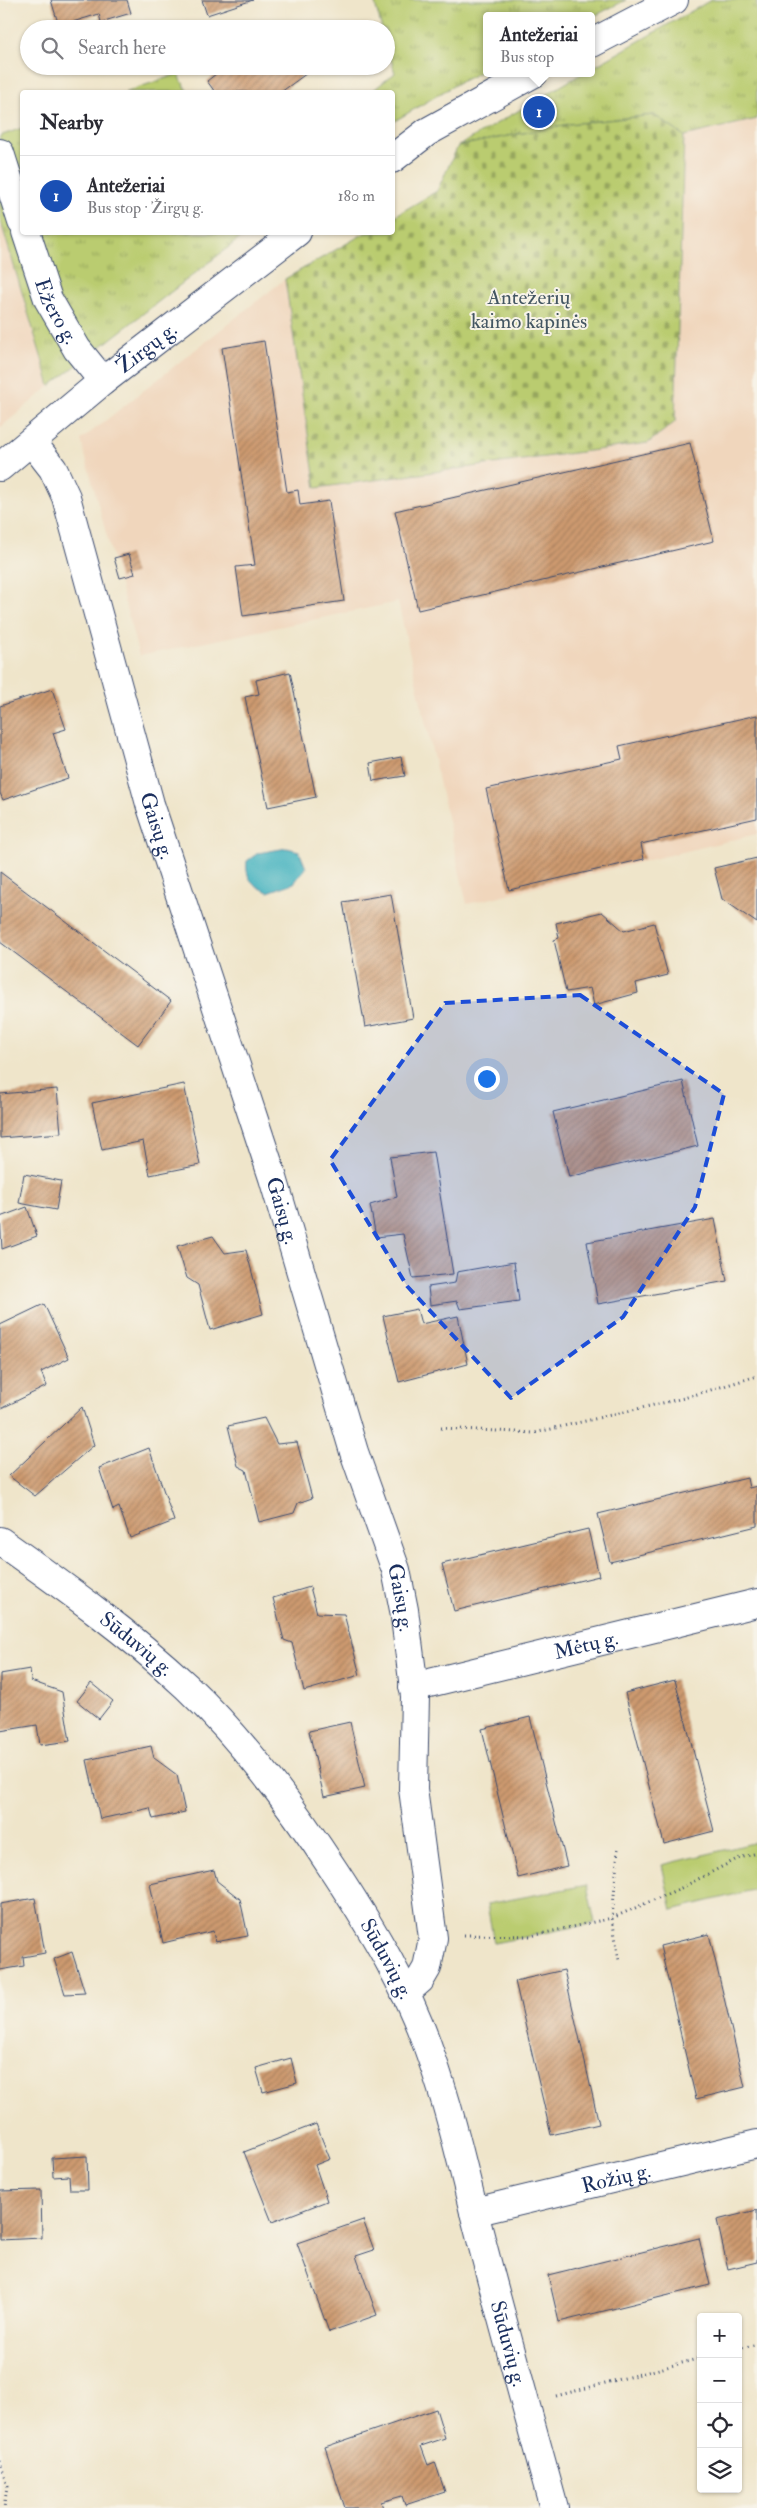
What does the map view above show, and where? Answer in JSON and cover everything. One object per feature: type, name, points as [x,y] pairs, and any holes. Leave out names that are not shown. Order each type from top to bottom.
[{"type":"street","points":[[595,41],[674,0]]},
{"type":"street","points":[[395,157],[428,132],[527,77]]},
{"type":"street","points":[[0,153],[20,216]]},
{"type":"street","name":"Ežero g.","points":[[27,235],[48,299],[77,350],[103,381]]},
{"type":"street","name":"Žirgų g.","points":[[0,467],[103,381],[293,235]]},
{"type":"street","name":"Gaisų g.","points":[[32,442],[53,469],[66,497],[150,804],[274,1178],[354,1452],[396,1570],[404,1610],[413,1687],[413,1789],[433,1938],[427,1968],[420,1980],[405,1992]]},
{"type":"street","name":"Sūduvių g.","points":[[0,1541],[119,1627],[188,1688],[256,1762],[312,1837],[372,1928],[405,1992],[431,2054],[459,2147],[474,2212],[554,2508]]},
{"type":"street","name":"Mėtų g.","points":[[413,1687],[757,1603]]},
{"type":"street","name":"Rožių g.","points":[[474,2212],[757,2144]]},
{"type":"path","points":[[441,1428],[534,1433],[684,1398],[757,1376]]},
{"type":"path","points":[[618,1849],[612,1918],[618,1960]]},
{"type":"path","points":[[433,1938],[478,1934],[530,1936],[612,1918],[680,1888],[737,1859],[757,1853]]},
{"type":"path","points":[[742,2348],[757,2344]]},
{"type":"path","points":[[526,2404],[697,2359]]},
{"type":"path","points":[[0,2461],[3,2465],[7,2486],[4,2508]]},
{"type":"highlighted area","points":[[580,995],[724,1094],[695,1207],[623,1317],[511,1398],[407,1286],[330,1160],[445,1003]]},
{"type":"shaded area","points":[[757,119],[757,834],[467,904],[398,602],[139,656],[81,440],[285,279],[316,488],[675,422],[684,136]]},
{"type":"shaded area","points":[[0,219],[50,386],[0,428]]},
{"type":"green space","points":[[374,0],[626,0],[595,16],[595,12],[483,12],[483,70],[458,83],[395,121],[395,90],[374,90],[395,75],[395,20],[380,20]]},
{"type":"green space","points":[[711,0],[757,0],[757,119],[684,136],[654,115],[569,124],[458,146],[576,77],[595,77],[595,66]]},
{"type":"green space","points":[[179,75],[187,90],[131,90]]},
{"type":"green space","name":"Antežerių kaimo kapinės","points":[[654,115],[684,136],[675,422],[648,443],[316,488],[285,279],[362,235],[395,235],[395,216],[437,191],[458,146],[569,124]]},
{"type":"green space","points":[[20,129],[20,235],[244,235],[50,386],[0,219],[0,136]]},
{"type":"green space","points":[[757,1842],[757,1889],[672,1910],[662,1865]]},
{"type":"green space","points":[[587,1885],[595,1923],[494,1943],[487,1904]]},
{"type":"water","points":[[287,848],[299,851],[306,868],[294,883],[268,892],[251,881],[247,872],[247,861],[258,853]]},
{"type":"building","points":[[51,0],[127,0],[131,13],[108,20],[100,20],[99,14],[79,20],[57,20]]},
{"type":"building","points":[[202,0],[253,0],[207,15]]},
{"type":"building","points":[[215,75],[304,75],[284,90],[214,90],[207,81]]},
{"type":"building","points":[[264,341],[287,492],[298,490],[300,505],[329,501],[344,601],[243,616],[236,567],[255,565],[222,348]]},
{"type":"building","points":[[690,443],[714,541],[418,610],[395,511]]},
{"type":"building","points":[[129,554],[135,574],[120,578],[114,558]]},
{"type":"building","points":[[290,672],[316,797],[268,807],[245,697],[259,694],[256,680]]},
{"type":"building","points":[[52,689],[66,729],[53,733],[68,778],[3,800],[0,793],[0,706]]},
{"type":"building","points":[[757,715],[757,818],[641,844],[644,859],[509,890],[486,789],[622,759],[619,746]]},
{"type":"building","points":[[401,757],[405,776],[373,781],[370,763]]},
{"type":"building","points":[[757,858],[757,923],[722,899],[714,868]]},
{"type":"building","points":[[0,872],[171,1001],[138,1045],[0,942]]},
{"type":"building","points":[[391,894],[413,1018],[365,1027],[343,902]]},
{"type":"building","points":[[602,912],[624,931],[654,923],[668,975],[636,983],[638,993],[594,1005],[590,988],[566,992],[554,940],[559,938],[556,923]]},
{"type":"building","points":[[683,1081],[698,1146],[569,1177],[553,1112]]},
{"type":"building","points":[[184,1084],[200,1165],[150,1175],[143,1141],[102,1150],[92,1103]]},
{"type":"building","points":[[57,1089],[61,1133],[0,1138],[0,1094]]},
{"type":"building","points":[[433,1152],[453,1274],[413,1278],[403,1234],[376,1237],[370,1205],[397,1197],[390,1157]]},
{"type":"building","points":[[24,1174],[61,1181],[56,1210],[19,1203]]},
{"type":"building","points":[[27,1207],[37,1236],[2,1249],[0,1217]]},
{"type":"building","points":[[715,1219],[727,1281],[598,1304],[587,1242]]},
{"type":"building","points":[[213,1236],[225,1253],[246,1250],[263,1314],[210,1330],[198,1285],[187,1278],[177,1246]]},
{"type":"building","points":[[514,1262],[519,1301],[460,1309],[457,1301],[430,1305],[428,1287],[455,1283],[457,1272]]},
{"type":"building","points":[[44,1304],[69,1358],[41,1372],[47,1386],[0,1409],[0,1325]]},
{"type":"building","points":[[417,1309],[421,1324],[458,1316],[468,1364],[399,1382],[383,1316]]},
{"type":"building","points":[[82,1407],[94,1445],[35,1496],[9,1476]]},
{"type":"building","points":[[264,1418],[277,1444],[297,1442],[312,1498],[298,1503],[294,1513],[259,1522],[246,1470],[238,1466],[228,1426]]},
{"type":"building","points":[[149,1448],[174,1521],[130,1538],[119,1507],[113,1510],[99,1468]]},
{"type":"building","points":[[747,1478],[749,1488],[757,1486],[757,1526],[610,1562],[598,1514]]},
{"type":"building","points":[[588,1529],[599,1576],[454,1611],[442,1564]]},
{"type":"building","points":[[310,1587],[317,1613],[344,1614],[360,1675],[304,1691],[292,1643],[284,1640],[273,1598]]},
{"type":"building","points":[[30,1669],[31,1681],[62,1692],[70,1741],[40,1745],[37,1725],[0,1731],[0,1674]]},
{"type":"building","points":[[675,1680],[714,1831],[664,1844],[625,1693]]},
{"type":"building","points":[[91,1683],[113,1701],[99,1719],[77,1701]]},
{"type":"building","points":[[530,1717],[567,1866],[518,1878],[482,1729]]},
{"type":"building","points":[[350,1722],[365,1788],[324,1797],[309,1731]]},
{"type":"building","points":[[151,1746],[154,1758],[177,1775],[185,1812],[153,1819],[150,1808],[100,1819],[87,1760]]},
{"type":"building","points":[[214,1870],[217,1881],[240,1899],[248,1936],[215,1942],[213,1931],[163,1943],[150,1884]]},
{"type":"building","points":[[35,1898],[45,1953],[23,1957],[24,1966],[0,1970],[0,1904]]},
{"type":"building","points":[[709,1934],[745,2087],[696,2099],[660,1946]]},
{"type":"building","points":[[72,1952],[85,1993],[65,1994],[54,1959]]},
{"type":"building","points":[[564,1970],[599,2124],[551,2135],[515,1981]]},
{"type":"building","points":[[291,2058],[297,2083],[263,2092],[256,2068]]},
{"type":"building","points":[[316,2124],[330,2159],[315,2165],[327,2201],[272,2222],[244,2152]]},
{"type":"building","points":[[87,2156],[88,2190],[70,2190],[69,2176],[53,2177],[52,2158]]},
{"type":"building","points":[[41,2190],[42,2238],[0,2240],[0,2191]]},
{"type":"building","points":[[757,2210],[757,2262],[728,2269],[717,2220]]},
{"type":"building","points":[[363,2220],[374,2250],[356,2256],[377,2315],[329,2332],[297,2243]]},
{"type":"building","points":[[699,2238],[710,2285],[559,2322],[548,2275]]},
{"type":"building","points":[[436,2409],[445,2438],[421,2446],[428,2465],[435,2462],[445,2492],[405,2505],[402,2496],[381,2502],[383,2508],[345,2508],[325,2447]]},
{"type":"place","name":"Antežeriai","points":[[539,112]]}]
